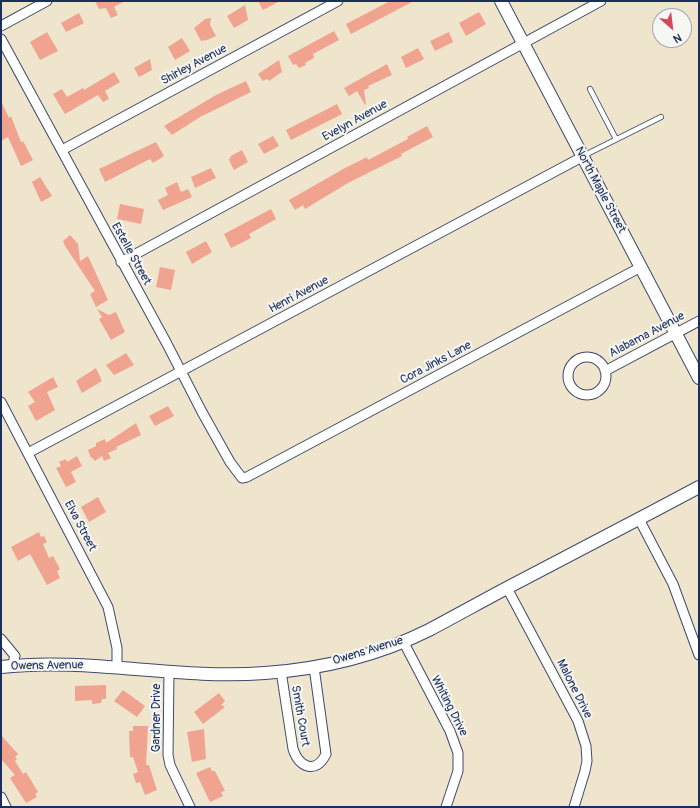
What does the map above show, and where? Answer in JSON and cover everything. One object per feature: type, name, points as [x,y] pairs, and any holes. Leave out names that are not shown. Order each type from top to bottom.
[{"type":"street","points":[[1,26],[47,1]]},
{"type":"street","name":"Shirley Avenue","points":[[62,150],[338,1]]},
{"type":"street","name":"North Maple Street","points":[[501,1],[699,378]]},
{"type":"street","name":"Evelyn Avenue","points":[[121,262],[601,1]]},
{"type":"street","name":"Estelle Street","points":[[1,39],[230,462],[242,478]]},
{"type":"street","name":"Henri Avenue","points":[[28,453],[582,157]]},
{"type":"street","name":"Cora Jinks Lane","points":[[242,478],[247,477],[332,433],[641,267]]},
{"type":"street","name":"Alabama Avenue","points":[[606,371],[699,321]]},
{"type":"street","name":"Alabama Avenue","points":[[592,358],[603,366],[606,371],[606,377],[602,388],[592,394],[580,393],[571,386],[569,380],[571,368],[580,359],[592,358]]},
{"type":"street","name":"Elva Street","points":[[1,402],[108,607],[117,648],[117,667]]},
{"type":"street","name":"Owens Avenue","points":[[7,666],[96,665],[238,675],[314,667],[370,653],[428,630],[699,487]]},
{"type":"street","points":[[639,519],[673,584],[699,655]]},
{"type":"street","name":"Malone Drive","points":[[508,588],[578,721],[586,746],[586,766],[574,807]]},
{"type":"street","points":[[1,639],[15,656],[7,666]]},
{"type":"street","name":"Whiting Drive","points":[[403,641],[450,731],[458,753],[458,771],[446,807]]},
{"type":"street","name":"Smith Court","points":[[281,671],[293,749],[297,760],[305,766],[314,766],[322,762],[326,754],[314,667]]},
{"type":"street","name":"Gardner Drive","points":[[169,671],[168,755],[170,766],[190,807]]},
{"type":"street","points":[[1,797],[6,807]]},
{"type":"lane","points":[[590,89],[616,139]]},
{"type":"lane","points":[[582,157],[661,117]]},
{"type":"building","points":[[95,1],[125,1],[114,7],[118,15],[111,18],[106,8],[99,9]]},
{"type":"building","points":[[258,1],[280,1],[263,10]]},
{"type":"building","points":[[390,1],[414,1],[351,34],[346,24]]},
{"type":"building","points":[[245,5],[248,20],[234,28],[227,16]]},
{"type":"building","points":[[479,12],[486,24],[466,36],[459,23]]},
{"type":"building","points":[[79,13],[84,23],[66,32],[61,23]]},
{"type":"building","points":[[211,18],[210,25],[216,36],[201,41],[194,28],[205,19]]},
{"type":"building","points":[[334,31],[339,40],[313,54],[314,58],[305,63],[306,65],[299,68],[296,64],[293,65],[288,56]]},
{"type":"building","points":[[47,32],[58,51],[40,60],[30,42]]},
{"type":"building","points":[[449,32],[453,42],[435,51],[430,41]]},
{"type":"building","points":[[182,38],[190,51],[175,60],[168,47]]},
{"type":"building","points":[[418,48],[424,59],[406,68],[401,57]]},
{"type":"building","points":[[150,59],[152,70],[139,77],[134,68]]},
{"type":"building","points":[[279,60],[282,72],[269,81],[267,79],[263,81],[258,74]]},
{"type":"building","points":[[387,64],[392,75],[368,86],[369,88],[364,90],[365,105],[357,91],[349,96],[344,88]]},
{"type":"building","points":[[114,72],[120,82],[105,91],[109,99],[103,102],[98,95],[65,114],[53,94],[62,89],[67,97],[83,88],[84,90]]},
{"type":"building","points":[[246,81],[251,92],[200,117],[172,135],[164,126],[216,95]]},
{"type":"building","points":[[1,101],[9,118],[11,116],[21,142],[23,141],[33,160],[21,166],[8,137],[1,141]]},
{"type":"building","points":[[337,104],[342,114],[291,140],[286,130]]},
{"type":"building","points":[[427,126],[433,137],[401,154],[402,156],[348,183],[305,209],[303,205],[295,210],[289,200],[345,168],[367,157],[368,160],[408,139],[407,137]]},
{"type":"building","points":[[273,136],[279,146],[264,154],[258,144]]},
{"type":"building","points":[[156,142],[164,156],[153,163],[150,159],[105,182],[99,169]]},
{"type":"building","points":[[242,150],[248,162],[234,170],[229,160],[231,156]]},
{"type":"building","points":[[211,168],[216,178],[195,188],[191,177]]},
{"type":"building","points":[[40,177],[52,196],[41,202],[32,182]]},
{"type":"building","points":[[177,182],[181,192],[188,189],[192,197],[163,210],[158,200],[168,195],[165,188]]},
{"type":"building","points":[[120,204],[144,209],[141,224],[117,219]]},
{"type":"building","points":[[271,209],[276,219],[249,234],[251,238],[231,248],[224,234]]},
{"type":"building","points":[[70,235],[78,244],[80,261],[88,256],[108,300],[96,307],[90,294],[95,291],[63,241]]},
{"type":"building","points":[[206,241],[212,252],[192,264],[186,252]]},
{"type":"building","points":[[160,267],[175,270],[171,290],[156,287]]},
{"type":"building","points":[[97,309],[109,315],[116,312],[125,332],[111,340],[99,319],[102,317]]},
{"type":"building","points":[[126,353],[134,365],[114,375],[106,365]]},
{"type":"building","points":[[96,368],[102,381],[82,393],[76,381]]},
{"type":"building","points":[[53,377],[58,387],[47,392],[55,410],[36,421],[28,406],[35,402],[28,392]]},
{"type":"building","points":[[168,406],[174,416],[155,426],[149,416]]},
{"type":"building","points":[[136,423],[141,435],[116,447],[117,449],[108,453],[111,458],[104,461],[102,456],[95,461],[90,456],[88,450],[96,446],[96,443],[105,439],[106,443]]},
{"type":"building","points":[[77,456],[82,466],[71,472],[76,482],[66,487],[56,468],[61,466],[59,462],[66,459],[67,462]]},
{"type":"building","points":[[98,497],[106,512],[89,522],[81,507]]},
{"type":"building","points":[[39,532],[41,537],[44,536],[47,542],[43,544],[49,558],[53,556],[60,569],[57,571],[60,578],[47,585],[30,554],[18,561],[11,547]]},
{"type":"building","points":[[106,685],[106,699],[102,699],[101,703],[92,704],[92,700],[75,701],[75,686]]},
{"type":"building","points":[[123,690],[145,706],[137,717],[114,701]]},
{"type":"building","points":[[219,693],[225,701],[221,705],[225,707],[203,724],[194,712]]},
{"type":"building","points":[[133,726],[148,726],[146,765],[149,765],[157,790],[145,795],[140,782],[136,783],[133,774],[138,772],[133,757],[130,757],[129,731],[133,731]]},
{"type":"building","points":[[204,729],[206,759],[192,762],[187,732]]},
{"type":"building","points":[[1,735],[18,754],[15,757],[17,759],[15,761],[23,774],[26,772],[38,792],[35,794],[37,797],[26,803],[10,778],[15,775],[1,759]]},
{"type":"building","points":[[210,767],[212,771],[215,771],[225,791],[221,792],[223,796],[210,802],[196,773]]}]
